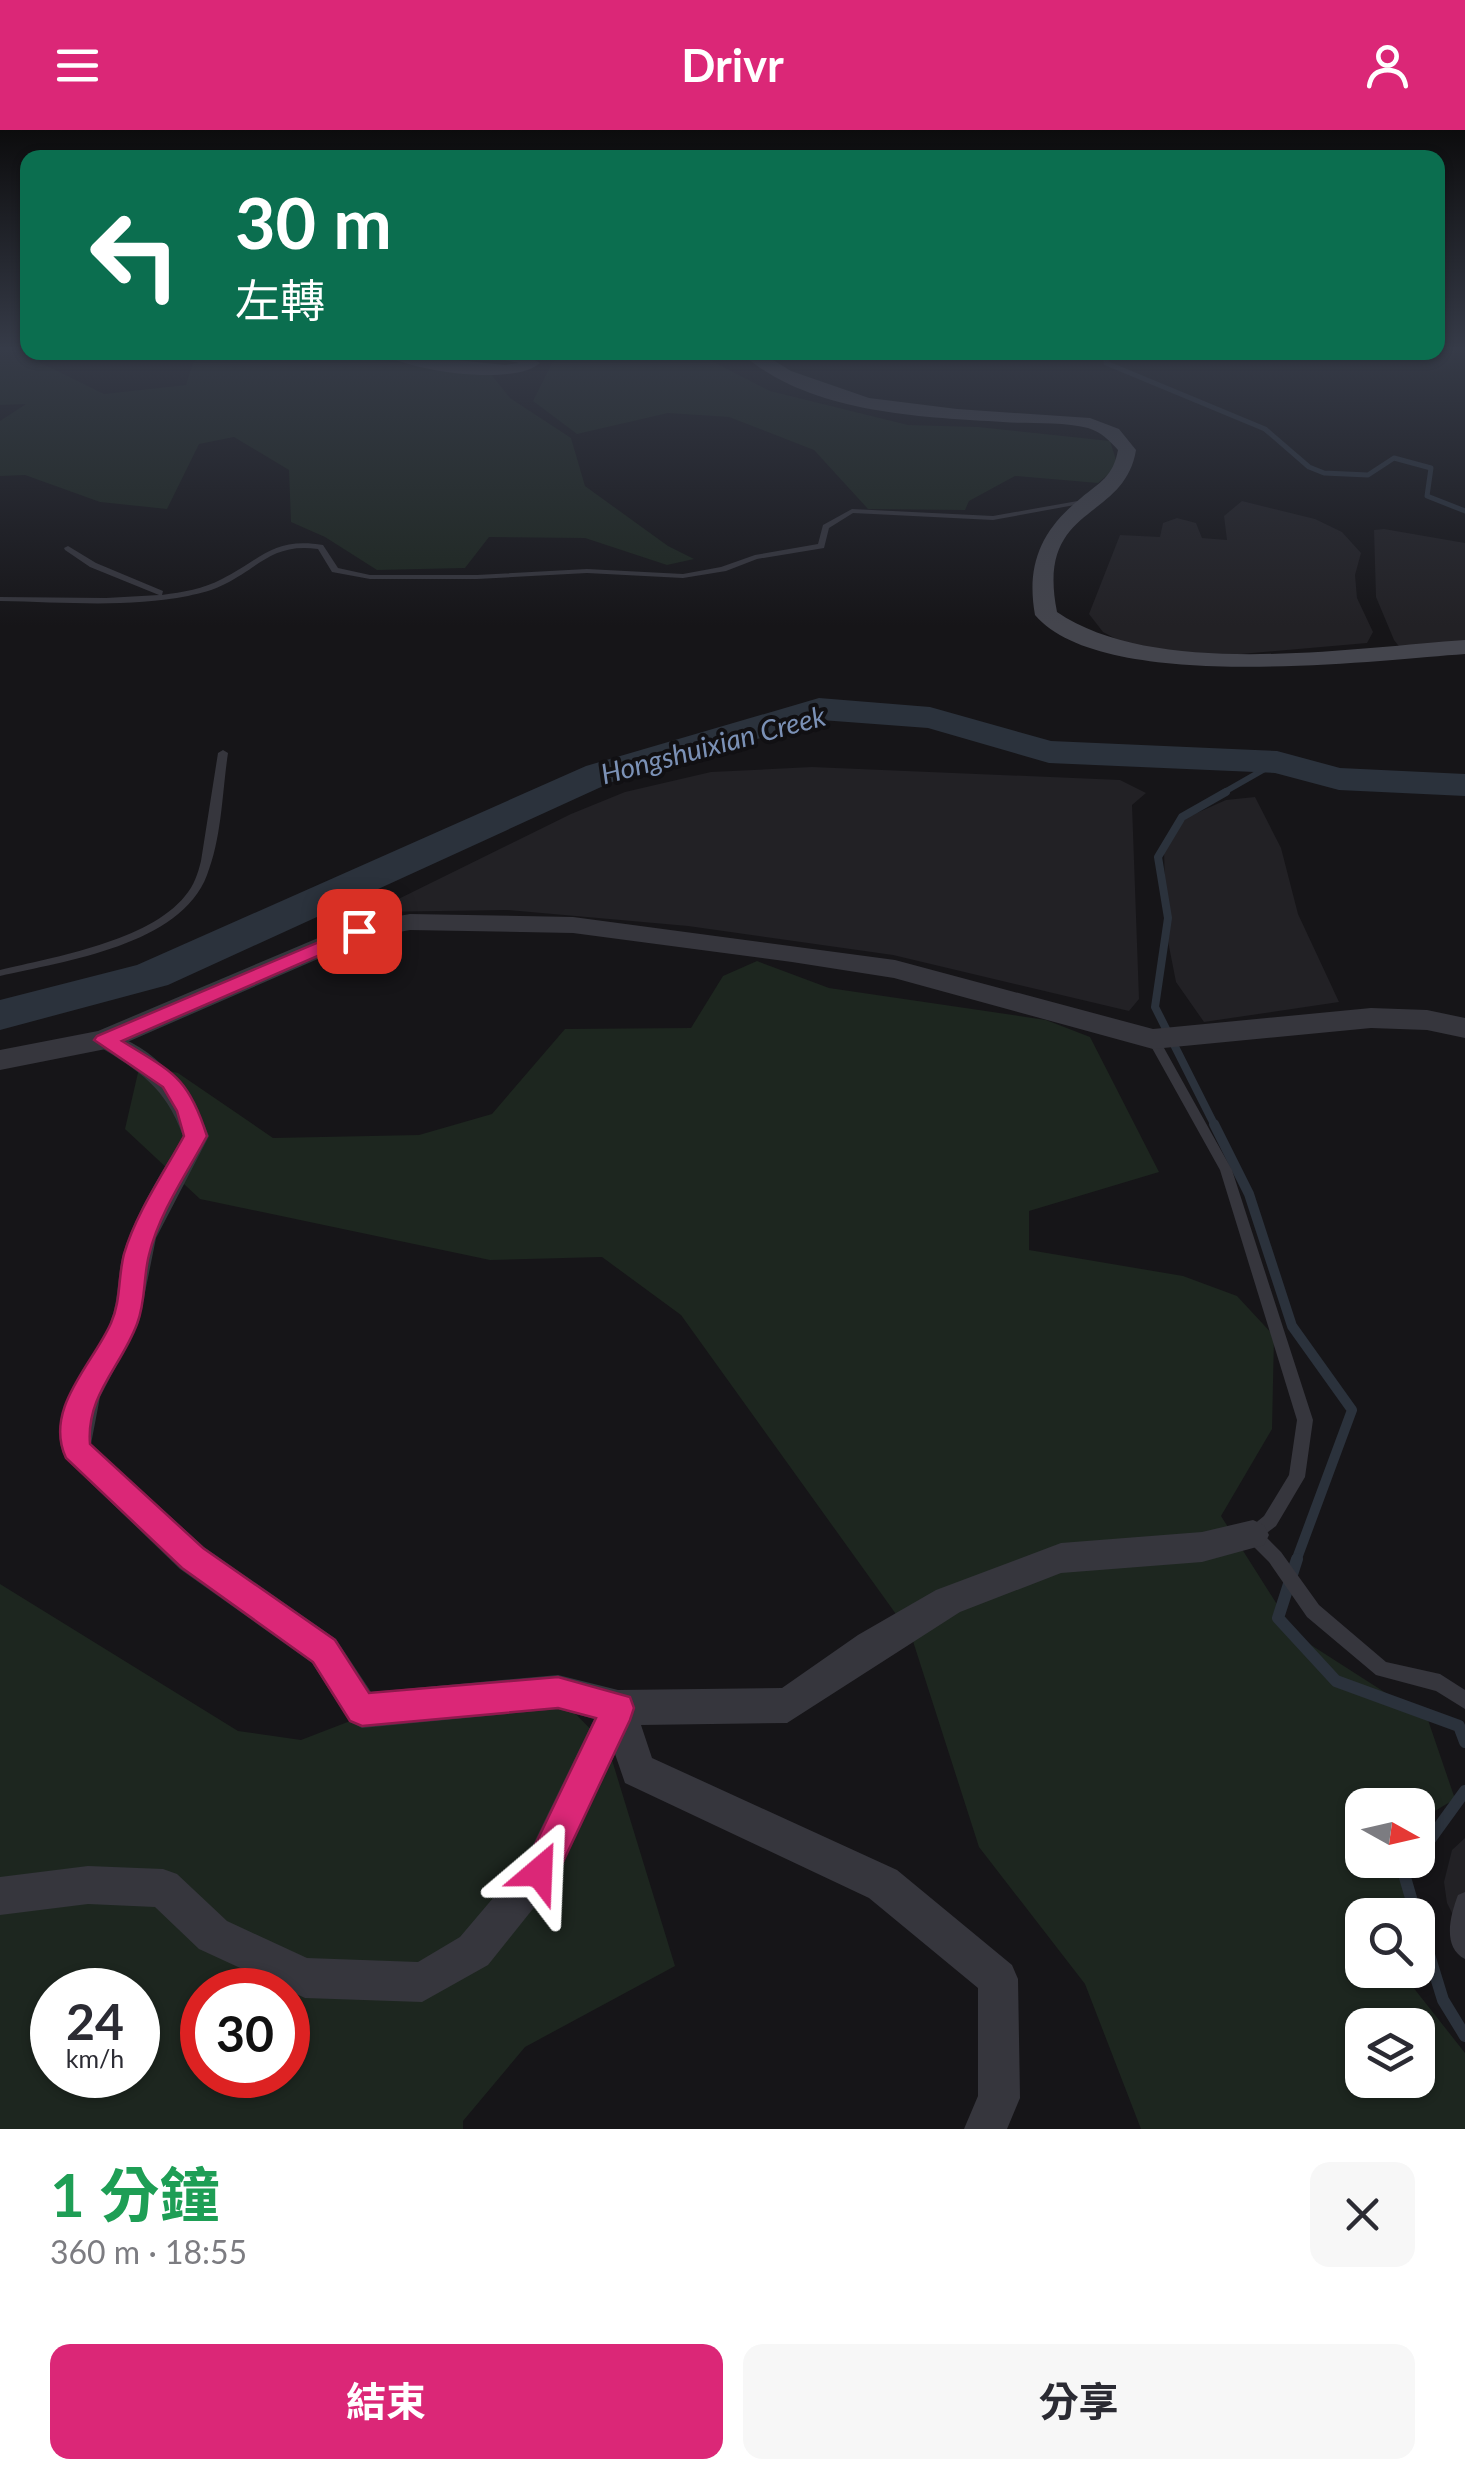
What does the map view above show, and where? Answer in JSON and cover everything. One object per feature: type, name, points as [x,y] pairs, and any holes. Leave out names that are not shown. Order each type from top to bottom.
[{"type":"main road","points":[[1118,439],[1127,450],[1124,470],[1111,490],[1088,501],[1046,547],[1042,582],[1046,616],[1080,636],[1144,652],[1194,657],[1322,656],[1465,647]]},
{"type":"street","points":[[0,1060],[105,1040],[359,931],[410,922],[573,925],[792,953],[895,970],[1154,1039],[1371,1018],[1427,1020],[1465,1028]]},
{"type":"street","points":[[105,1040],[171,1082],[188,1111],[196,1136],[157,1206],[136,1255],[132,1300],[123,1328],[88,1385],[74,1422],[76,1450],[192,1558],[324,1651],[362,1710],[558,1692],[618,1708],[788,1705],[870,1646],[948,1601],[1061,1558],[1264,1546]]},
{"type":"street","points":[[0,1896],[88,1885],[162,1888],[213,1935],[305,1978],[422,1982],[474,1951],[539,1872],[618,1708]]},
{"type":"street","points":[[618,1708],[638,1770],[883,1884],[998,1978],[999,2098],[985,2129]]},
{"type":"lane","points":[[0,599],[166,596],[212,587],[238,574],[261,554],[302,543],[320,547],[336,570],[370,578],[477,578],[586,571],[683,576],[755,556],[822,546],[826,527],[852,510],[992,518],[1088,501]]},
{"type":"lane","points":[[68,548],[92,566],[166,596]]},
{"type":"lane","points":[[0,973],[110,946],[175,913],[202,880],[224,754]]},
{"type":"lane","points":[[1154,1039],[1226,1170],[1305,1420],[1297,1477],[1270,1521],[1264,1546],[1313,1611],[1382,1669],[1440,1683],[1465,1700]]},
{"type":"lane","points":[[1465,1902],[1459,1940],[1465,1949]]},
{"type":"shaded area","points":[[0,439],[223,439],[199,444],[167,509],[100,502],[25,475],[0,476]]},
{"type":"shaded area","points":[[238,439],[571,439],[585,486],[668,546],[694,559],[667,565],[585,538],[489,537],[465,568],[377,570],[325,537],[291,522],[289,470]]},
{"type":"shaded area","points":[[786,439],[1094,439],[1110,441],[1118,466],[1098,483],[1015,476],[969,501],[965,510],[868,509],[814,450]]},
{"type":"shaded area","points":[[1242,501],[1315,519],[1342,532],[1361,553],[1355,575],[1357,598],[1373,632],[1367,643],[1207,657],[1175,655],[1120,641],[1103,632],[1089,614],[1120,535],[1160,537],[1163,523],[1177,518],[1196,523],[1202,538],[1227,540],[1224,516]]},
{"type":"shaded area","points":[[1374,530],[1465,543],[1465,644],[1401,649],[1394,640],[1376,597]]},
{"type":"shaded area","points":[[812,767],[1120,780],[1146,793],[1132,805],[1139,999],[1129,1011],[893,955],[688,926],[507,910],[372,912],[571,814],[625,792],[711,772]]},
{"type":"shaded area","points":[[1255,797],[1281,848],[1298,914],[1339,1002],[1204,1022],[1176,982],[1166,931],[1164,849],[1172,829],[1190,816],[1226,800]]},
{"type":"shaded area","points":[[757,961],[829,988],[1046,1020],[1090,1037],[1159,1172],[1029,1211],[1029,1250],[1183,1276],[1237,1296],[1274,1336],[1272,1429],[1221,1516],[1297,1636],[1428,1720],[1455,1799],[1435,1811],[1435,1788],[1345,1788],[1345,1878],[1405,1878],[1405,1898],[1345,1898],[1345,1988],[1414,1988],[1430,2008],[1345,2008],[1345,2098],[1435,2098],[1435,2015],[1465,2053],[1465,2129],[1141,2129],[1085,1984],[979,1847],[911,1635],[681,1315],[602,1257],[490,1260],[200,1199],[125,1129],[140,1064],[178,1073],[273,1138],[419,1135],[492,1114],[565,1029],[691,1028],[723,976]]},
{"type":"shaded area","points":[[0,1584],[238,1731],[301,1740],[428,1691],[562,1700],[608,1747],[675,1966],[525,2047],[463,2121],[463,2129],[0,2129]]},
{"type":"shaded area","points":[[1465,1838],[1465,1939],[1447,1903],[1444,1882],[1452,1850]]},
{"type":"waterway","points":[[1277,439],[1309,467],[1324,473],[1368,475],[1394,458],[1431,468],[1427,496],[1465,511]]},
{"type":"waterway","name":"Hongshuixian Creek","points":[[0,1015],[152,975],[599,774],[819,709],[930,718],[1049,752],[1277,762],[1339,779],[1465,785]]},
{"type":"waterway","points":[[1221,794],[1277,762]]},
{"type":"waterway","points":[[1215,1126],[1155,1007],[1168,918],[1158,857],[1182,817],[1226,792]]},
{"type":"waterway","points":[[1215,1126],[1249,1194],[1292,1326],[1352,1410],[1296,1561]]},
{"type":"waterway","points":[[1297,1559],[1278,1618],[1336,1681],[1459,1726],[1465,1742]]},
{"type":"waterway","points":[[1435,1832],[1465,1791]]},
{"type":"waterway","points":[[1405,1878],[1411,1898]]},
{"type":"waterway","points":[[1435,1974],[1443,2000],[1465,2036]]},
{"type":"route","points":[[359,931],[105,1040],[171,1082],[188,1111],[196,1136],[157,1206],[136,1255],[132,1300],[123,1328],[88,1385],[74,1422],[76,1450],[192,1558],[324,1651],[362,1710],[558,1692],[618,1708],[539,1872]]}]
